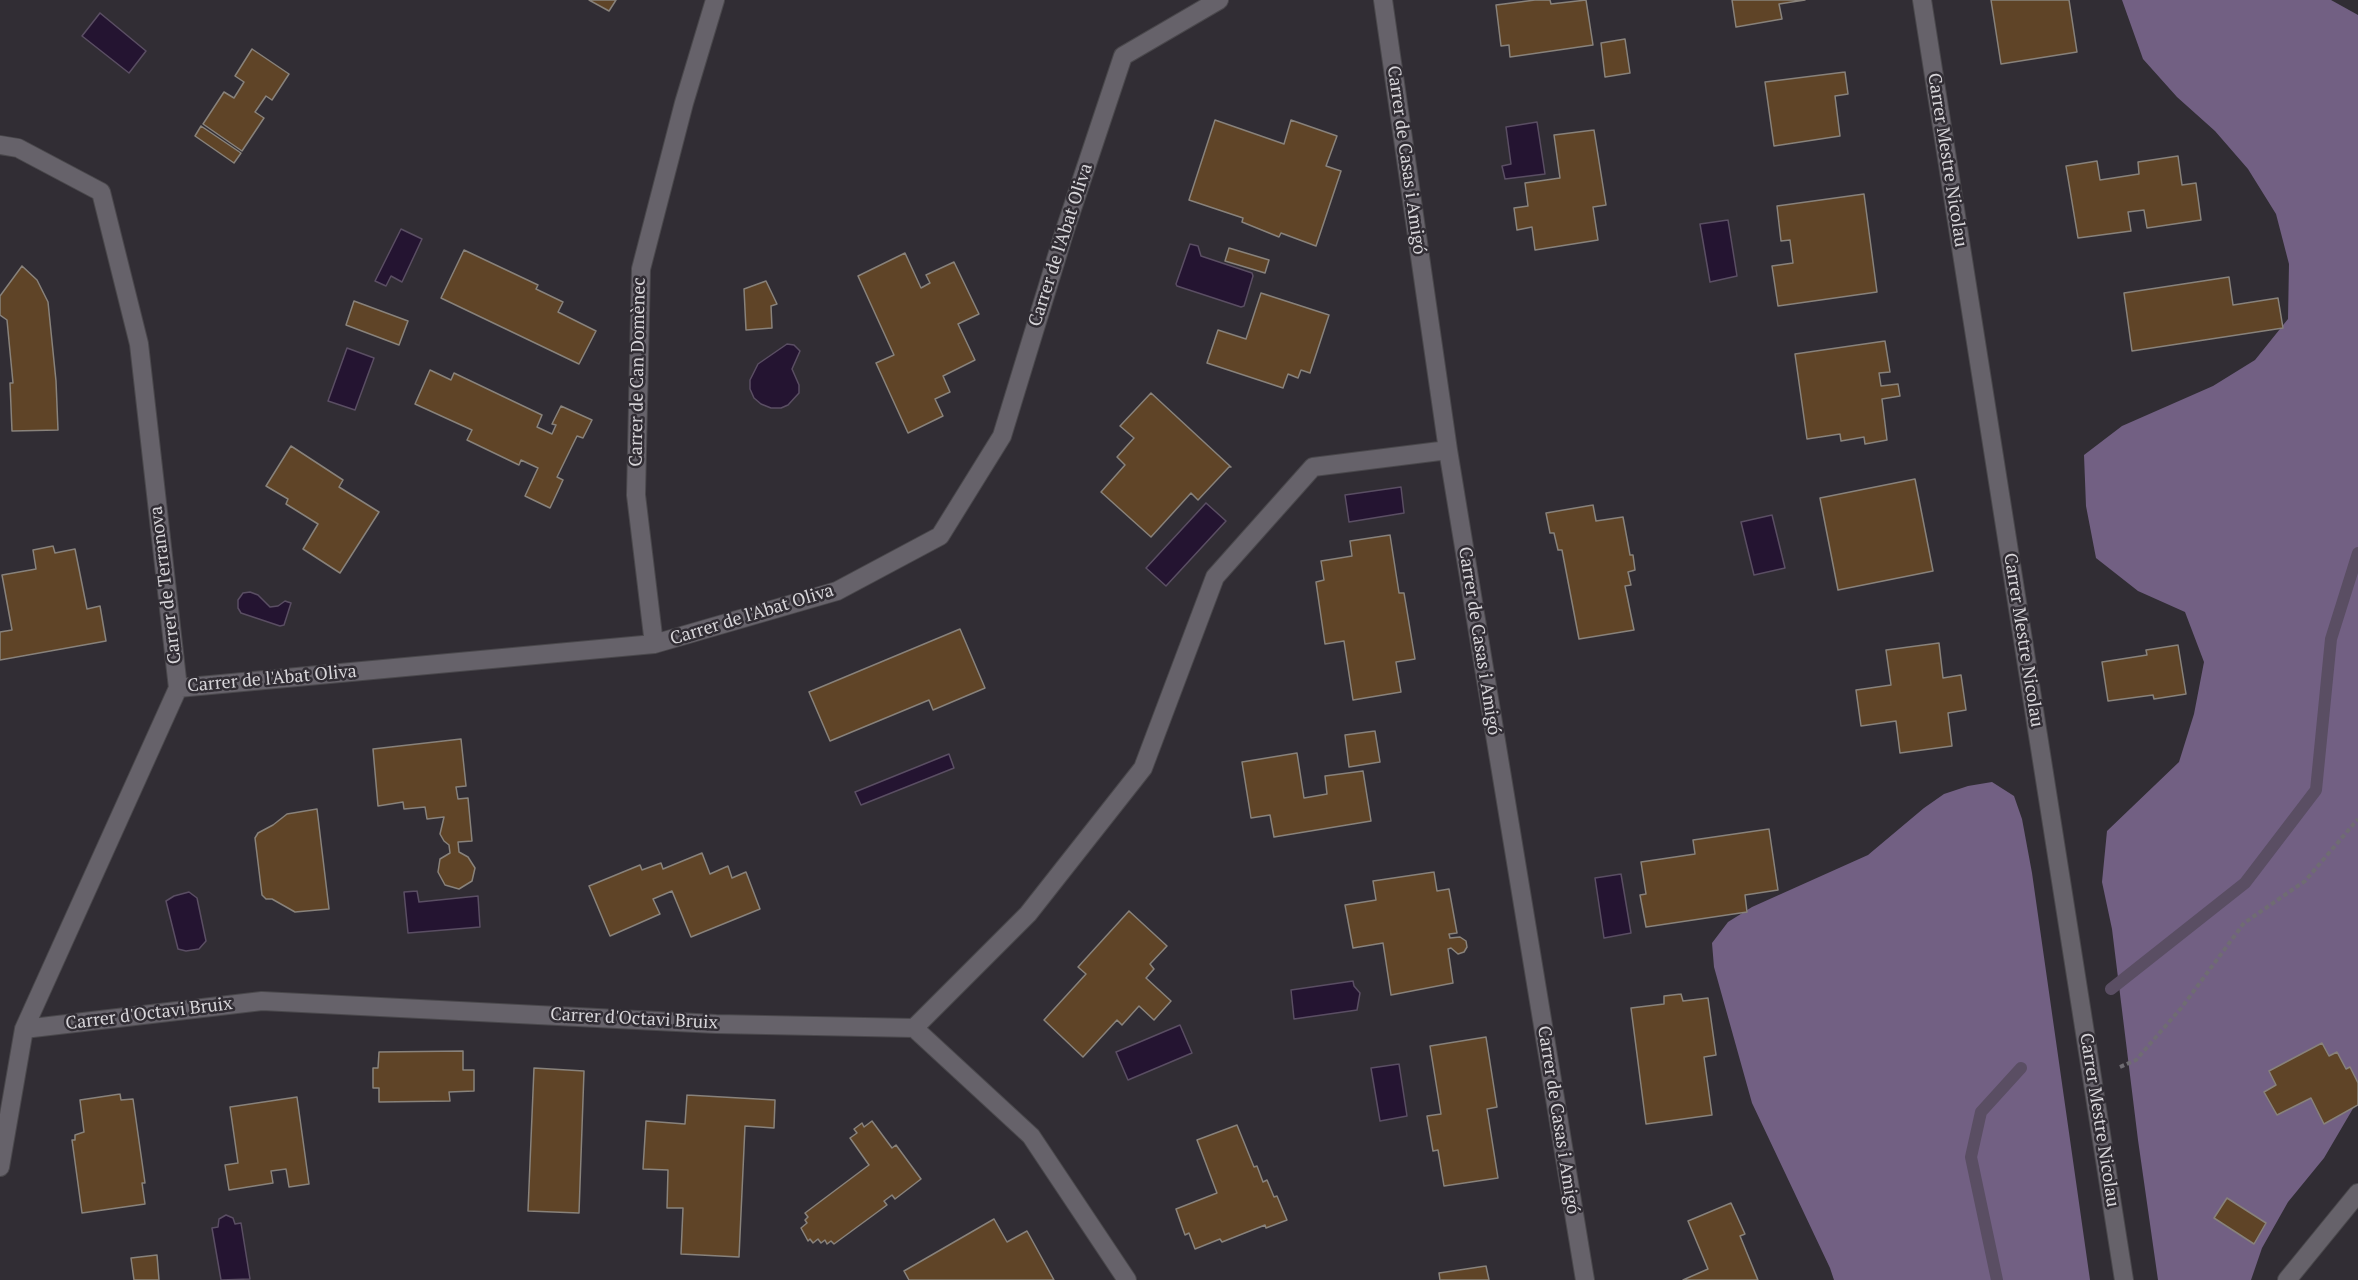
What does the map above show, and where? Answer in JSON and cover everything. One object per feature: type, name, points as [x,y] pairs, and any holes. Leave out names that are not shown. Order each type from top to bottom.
[{"type":"street","name":"Carrer de Can Domènec","points":[[654,644],[636,495],[640,269],[684,103],[715,0]]},
{"type":"street","name":"Carrer de l'Abat Oliva","points":[[178,688],[654,644],[837,591],[940,536],[1002,436],[1065,230],[1123,56],[1219,0]]},
{"type":"street","name":"Carrer de Casas i Amigó","points":[[1383,0],[1448,450],[1585,1280]]},
{"type":"street","name":"Carrer Mestre Nicolau","points":[[1922,0],[2124,1280]]},
{"type":"street","name":"Carrer de Terranova","points":[[0,145],[18,148],[101,192],[139,344],[178,688],[24,1029],[0,1167]]},
{"type":"street","points":[[1127,1280],[1031,1136],[914,1028],[1028,914],[1143,768],[1215,577],[1313,467],[1448,450]]},
{"type":"street","name":"Carrer d'Octavi Bruix","points":[[24,1029],[262,1000],[716,1024],[914,1028]]},
{"type":"street","points":[[2287,1280],[2358,1193]]},
{"type":"path","points":[[2092,1081],[2136,1060],[2182,1007],[2244,923],[2305,880],[2358,819]]},
{"type":"shaded area","points":[[2122,0],[2331,0],[2358,15],[2358,1100],[2324,1158],[2288,1202],[2262,1248],[2251,1280],[2158,1280],[2112,929],[2102,882],[2107,831],[2179,762],[2194,714],[2204,662],[2185,612],[2138,591],[2096,558],[2086,506],[2084,455],[2122,426],[2213,386],[2255,360],[2288,319],[2289,264],[2276,214],[2248,169],[2215,131],[2177,97],[2143,59]]},
{"type":"shaded area","points":[[100,13],[146,51],[129,73],[82,36]]},
{"type":"shaded area","points":[[1537,122],[1545,174],[1505,179],[1502,166],[1511,164],[1506,127]]},
{"type":"shaded area","points":[[1728,220],[1737,276],[1710,282],[1700,224]]},
{"type":"shaded area","points":[[401,229],[422,239],[402,282],[391,276],[386,286],[375,281]]},
{"type":"shaded area","points":[[1190,244],[1198,246],[1201,256],[1252,273],[1244,306],[1241,307],[1177,286]]},
{"type":"shaded area","points":[[787,344],[794,345],[800,351],[792,369],[799,385],[799,393],[788,405],[771,408],[754,398],[750,389],[750,380],[758,364]]},
{"type":"shaded area","points":[[347,348],[374,358],[355,410],[328,401]]},
{"type":"shaded area","points":[[1401,487],[1404,513],[1349,522],[1345,495]]},
{"type":"shaded area","points":[[1206,503],[1226,521],[1166,586],[1146,568]]},
{"type":"shaded area","points":[[1772,515],[1785,568],[1754,575],[1741,522]]},
{"type":"shaded area","points":[[250,592],[258,595],[270,607],[278,606],[285,601],[291,603],[284,625],[280,626],[241,613],[238,600],[243,593]]},
{"type":"shaded area","points":[[949,754],[954,768],[861,805],[855,792]]},
{"type":"shaded area","points":[[1992,782],[2014,796],[2022,819],[2032,873],[2090,1280],[1834,1280],[1752,1103],[1714,967],[1712,943],[1728,922],[1752,907],[1868,855],[1944,794],[1968,786]]},
{"type":"shaded area","points":[[1621,874],[1631,933],[1604,938],[1595,878]]},
{"type":"shaded area","points":[[417,891],[419,902],[478,896],[480,927],[408,933],[404,892]]},
{"type":"shaded area","points":[[189,892],[197,898],[206,941],[199,949],[186,951],[178,949],[166,901]]},
{"type":"shaded area","points":[[1353,981],[1360,993],[1357,1010],[1294,1019],[1291,990]]},
{"type":"shaded area","points":[[1180,1025],[1192,1053],[1128,1080],[1116,1052]]},
{"type":"shaded area","points":[[1399,1064],[1407,1116],[1380,1121],[1371,1068]]},
{"type":"shaded area","points":[[226,1215],[233,1218],[235,1224],[241,1223],[250,1279],[221,1280],[212,1228],[218,1227],[219,1219]]},
{"type":"building","points":[[589,0],[616,0],[609,11]]},
{"type":"building","points":[[1550,0],[1551,4],[1586,0],[1593,45],[1510,57],[1509,45],[1501,46],[1496,5]]},
{"type":"building","points":[[1732,0],[1805,0],[1779,4],[1782,19],[1736,27]]},
{"type":"building","points":[[1991,0],[2069,0],[2077,52],[2001,64]]},
{"type":"building","points":[[1625,39],[1630,73],[1605,77],[1601,43]]},
{"type":"building","points":[[252,49],[289,74],[272,100],[266,96],[255,112],[264,118],[242,151],[203,124],[224,92],[234,98],[244,82],[235,76]]},
{"type":"building","points":[[1845,72],[1848,94],[1835,96],[1840,136],[1774,146],[1765,82]]},
{"type":"building","points":[[1215,120],[1284,144],[1291,120],[1337,136],[1326,166],[1341,171],[1316,246],[1281,233],[1279,237],[1242,222],[1243,218],[1189,200]]},
{"type":"building","points":[[201,126],[241,153],[234,163],[195,136]]},
{"type":"building","points":[[1594,130],[1606,205],[1593,207],[1598,240],[1535,250],[1532,227],[1517,230],[1514,208],[1528,206],[1525,183],[1560,178],[1554,135]]},
{"type":"building","points":[[2178,156],[2182,185],[2196,183],[2201,220],[2147,228],[2144,210],[2128,212],[2131,231],[2078,238],[2066,166],[2097,161],[2100,180],[2139,174],[2138,162]]},
{"type":"building","points":[[1864,194],[1877,292],[1778,306],[1772,266],[1793,263],[1790,240],[1781,241],[1777,206]]},
{"type":"building","points":[[1229,248],[1269,260],[1265,273],[1225,261]]},
{"type":"building","points":[[464,250],[538,285],[536,289],[563,302],[558,312],[596,331],[579,364],[441,298]]},
{"type":"building","points":[[905,253],[921,288],[930,283],[926,275],[954,262],[979,314],[958,324],[975,360],[943,376],[950,392],[935,399],[943,416],[908,433],[876,363],[894,355],[858,276]]},
{"type":"building","points":[[22,266],[37,280],[48,302],[56,381],[58,430],[12,431],[10,383],[13,383],[7,320],[0,315],[0,296]]},
{"type":"building","points":[[2229,277],[2233,305],[2278,298],[2283,328],[2132,351],[2124,293]]},
{"type":"building","points":[[766,281],[777,304],[771,306],[772,328],[746,330],[744,289]]},
{"type":"building","points":[[1261,293],[1329,315],[1310,373],[1301,370],[1298,378],[1288,374],[1283,388],[1207,363],[1218,330],[1246,339]]},
{"type":"building","points":[[354,301],[408,321],[399,345],[346,325]]},
{"type":"building","points":[[1885,341],[1890,372],[1879,373],[1881,386],[1898,384],[1900,396],[1882,399],[1887,440],[1865,444],[1864,437],[1841,441],[1840,434],[1807,439],[1795,354]]},
{"type":"building","points":[[430,370],[451,380],[454,373],[542,415],[537,427],[552,434],[556,425],[552,424],[561,406],[592,420],[583,438],[577,436],[557,477],[563,480],[550,508],[525,496],[538,468],[521,460],[519,465],[467,440],[472,430],[415,404]]},
{"type":"building","points":[[1151,393],[1231,467],[1198,500],[1191,493],[1151,537],[1101,492],[1125,465],[1117,457],[1134,438],[1120,426]]},
{"type":"building","points":[[291,446],[343,480],[339,487],[379,512],[340,573],[303,549],[318,524],[286,504],[288,499],[266,486]]},
{"type":"building","points":[[1915,479],[1933,571],[1838,590],[1820,498]]},
{"type":"building","points":[[1593,505],[1596,521],[1623,517],[1635,570],[1628,572],[1631,585],[1625,586],[1634,630],[1579,639],[1562,550],[1558,550],[1554,533],[1550,533],[1546,513]]},
{"type":"building","points":[[1390,535],[1399,593],[1404,593],[1415,659],[1396,662],[1401,692],[1353,700],[1344,641],[1325,644],[1316,582],[1324,580],[1321,561],[1352,556],[1350,541]]},
{"type":"building","points":[[53,546],[55,553],[75,549],[87,609],[100,606],[106,641],[0,660],[0,632],[12,630],[2,575],[36,569],[33,550]]},
{"type":"building","points":[[960,629],[985,688],[933,710],[929,700],[830,741],[809,692]]},
{"type":"building","points":[[1939,643],[1943,678],[1961,675],[1966,710],[1948,713],[1952,746],[1900,753],[1896,721],[1861,726],[1856,690],[1891,685],[1886,650]]},
{"type":"building","points":[[2178,645],[2186,694],[2154,699],[2153,695],[2108,701],[2102,662],[2147,655],[2146,650]]},
{"type":"building","points":[[1375,731],[1380,762],[1349,767],[1345,735]]},
{"type":"building","points":[[461,739],[466,786],[456,787],[458,799],[468,798],[472,841],[458,842],[459,852],[468,857],[475,868],[472,881],[459,889],[445,885],[438,872],[440,859],[450,853],[449,845],[440,834],[444,817],[427,819],[425,807],[404,809],[403,802],[378,806],[373,749]]},
{"type":"building","points":[[1297,753],[1304,798],[1327,794],[1325,776],[1363,771],[1371,821],[1274,837],[1270,815],[1251,818],[1242,762]]},
{"type":"building","points":[[317,809],[329,909],[295,912],[262,895],[255,838],[258,833],[287,814]]},
{"type":"building","points":[[1769,829],[1778,890],[1745,895],[1747,912],[1646,927],[1640,895],[1646,894],[1641,862],[1695,854],[1693,840]]},
{"type":"building","points":[[702,853],[710,874],[728,866],[732,878],[746,872],[760,909],[691,937],[672,891],[653,899],[660,914],[610,936],[589,886],[640,865],[642,870],[661,863],[663,869]]},
{"type":"building","points":[[1434,872],[1437,891],[1449,889],[1457,933],[1449,934],[1450,938],[1460,937],[1466,941],[1467,947],[1464,952],[1458,954],[1451,948],[1448,949],[1453,983],[1391,995],[1383,943],[1353,948],[1345,905],[1376,900],[1373,881]]},
{"type":"building","points":[[1129,911],[1167,946],[1150,964],[1154,969],[1146,978],[1171,1001],[1154,1020],[1139,1006],[1122,1025],[1117,1020],[1083,1057],[1044,1020],[1086,974],[1078,967]]},
{"type":"building","points":[[1681,994],[1683,1001],[1708,998],[1716,1055],[1704,1057],[1712,1115],[1646,1124],[1631,1008],[1664,1004],[1664,996]]},
{"type":"building","points":[[1486,1037],[1497,1107],[1487,1109],[1498,1178],[1444,1186],[1438,1150],[1433,1151],[1427,1116],[1441,1114],[1430,1046]]},
{"type":"building","points":[[2322,1043],[2329,1056],[2337,1052],[2346,1069],[2350,1067],[2358,1083],[2358,1105],[2324,1124],[2311,1098],[2277,1115],[2264,1092],[2276,1085],[2269,1071]]},
{"type":"building","points":[[463,1051],[463,1070],[474,1070],[474,1091],[449,1092],[450,1101],[379,1102],[379,1088],[373,1088],[373,1068],[378,1068],[379,1052]]},
{"type":"building","points":[[534,1068],[584,1071],[579,1213],[528,1211]]},
{"type":"building","points":[[120,1094],[121,1100],[133,1099],[145,1183],[142,1183],[145,1204],[82,1213],[72,1140],[75,1140],[75,1135],[84,1132],[80,1100]]},
{"type":"building","points":[[687,1095],[775,1100],[774,1128],[745,1126],[739,1257],[681,1254],[683,1208],[667,1208],[668,1170],[643,1169],[646,1121],[685,1124]]},
{"type":"building","points":[[297,1097],[309,1184],[289,1187],[286,1169],[271,1171],[273,1183],[229,1190],[225,1165],[238,1163],[230,1107]]},
{"type":"building","points":[[872,1121],[892,1148],[896,1145],[921,1179],[895,1199],[892,1195],[884,1201],[887,1205],[834,1244],[831,1241],[827,1244],[825,1240],[821,1243],[818,1239],[813,1243],[810,1239],[808,1241],[801,1228],[807,1223],[805,1220],[808,1217],[805,1213],[869,1165],[850,1138],[857,1133],[854,1129],[862,1123],[864,1127]]},
{"type":"building","points":[[1237,1125],[1254,1167],[1257,1166],[1263,1182],[1267,1180],[1274,1197],[1277,1196],[1287,1220],[1266,1228],[1265,1225],[1222,1242],[1220,1239],[1195,1249],[1189,1233],[1185,1235],[1176,1209],[1217,1193],[1197,1140]]},
{"type":"building","points":[[2227,1198],[2266,1223],[2254,1244],[2214,1218]]},
{"type":"building","points":[[1731,1203],[1745,1234],[1740,1236],[1758,1280],[1683,1280],[1708,1269],[1688,1221]]},
{"type":"building","points":[[994,1219],[1007,1242],[1027,1231],[1054,1280],[909,1280],[904,1271]]},
{"type":"building","points":[[157,1255],[159,1280],[134,1280],[131,1258]]},
{"type":"building","points":[[1486,1266],[1489,1280],[1440,1280],[1439,1273]]},
{"type":"waterway","points":[[2111,989],[2245,883],[2316,790],[2331,639],[2358,553]]},
{"type":"waterway","points":[[1997,1280],[1971,1157],[1981,1112],[2021,1068]]}]
